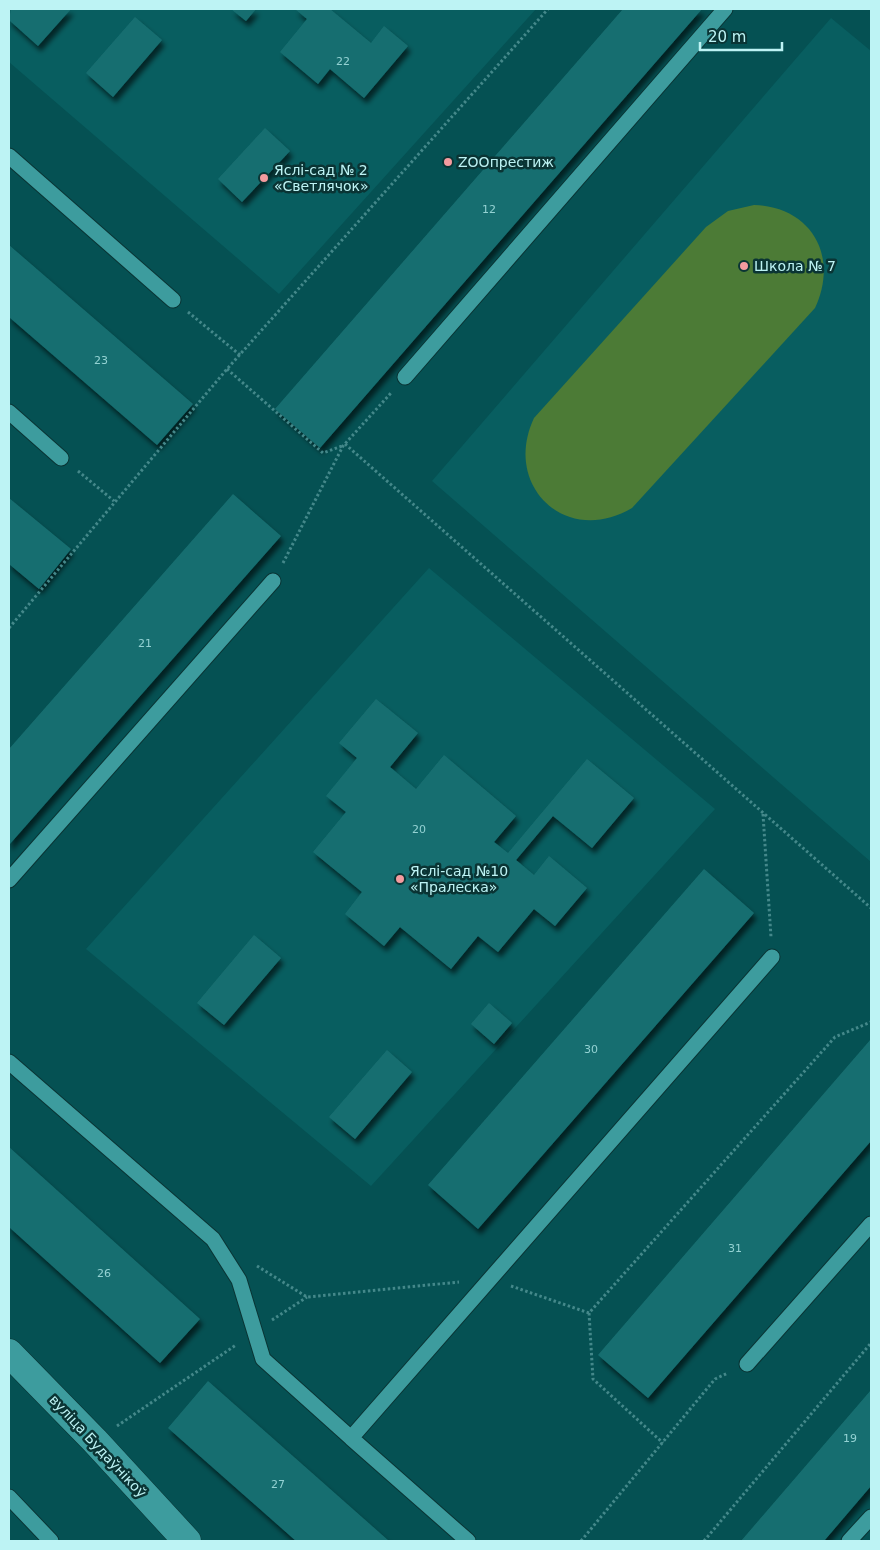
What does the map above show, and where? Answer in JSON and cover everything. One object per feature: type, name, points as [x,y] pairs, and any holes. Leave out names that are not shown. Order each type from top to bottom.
[{"type":"street","name":"вуліца Будаўнікоў","points":[[9,1353],[95,1441],[187,1541]]},
{"type":"lane","points":[[405,377],[725,9]]},
{"type":"lane","points":[[9,156],[173,300]]},
{"type":"lane","points":[[9,412],[61,458]]},
{"type":"lane","points":[[9,880],[273,581]]},
{"type":"lane","points":[[351,1438],[772,957]]},
{"type":"lane","points":[[9,1062],[213,1239],[238,1280],[263,1359],[468,1541]]},
{"type":"lane","points":[[747,1364],[871,1224]]},
{"type":"lane","points":[[9,1497],[51,1541]]},
{"type":"lane","points":[[850,1541],[871,1517]]},
{"type":"path","points":[[9,628],[114,501],[240,355],[548,9]]},
{"type":"path","points":[[173,300],[240,355]]},
{"type":"path","points":[[227,370],[323,453],[344,445]]},
{"type":"path","points":[[273,581],[344,445],[405,377]]},
{"type":"path","points":[[344,445],[871,908]]},
{"type":"path","points":[[61,458],[114,501]]},
{"type":"path","points":[[763,813],[772,957]]},
{"type":"path","points":[[95,1441],[307,1297]]},
{"type":"path","points":[[589,1313],[592,1379],[663,1443]]},
{"type":"path","points":[[704,1541],[871,1343]]},
{"type":"path","points":[[581,1541],[715,1379],[747,1364]]},
{"type":"shaded area","name":"Яслі-сад № 2 «Светлячок»","points":[[9,9],[536,9],[279,294],[9,62]]},
{"type":"shaded area","name":"Школа № 7","points":[[831,18],[871,51],[871,862],[432,481]]},
{"type":"shaded area","name":"Яслі-сад №10 «Пралеска»","points":[[429,568],[715,809],[371,1186],[86,949]]},
{"type":"green space","points":[[754,205],[774,208],[791,215],[805,225],[815,238],[822,254],[824,271],[822,289],[815,308],[632,508],[608,518],[584,520],[564,515],[546,503],[534,487],[527,466],[526,443],[534,418],[706,227],[728,211]]},
{"type":"building","points":[[11,9],[71,9],[38,46],[9,20]]},
{"type":"building","points":[[231,9],[256,9],[246,21]]},
{"type":"building","points":[[295,9],[330,9],[371,43],[384,26],[408,46],[364,98],[330,69],[318,84],[280,52],[307,19]]},
{"type":"building","points":[[623,9],[702,9],[320,448],[275,409]]},
{"type":"building","points":[[135,17],[162,40],[113,97],[86,73]]},
{"type":"building","points":[[265,128],[290,151],[242,202],[218,179]]},
{"type":"building","points":[[9,245],[193,404],[157,445],[9,317]]},
{"type":"building","points":[[233,494],[281,536],[9,845],[9,749]]},
{"type":"building","points":[[9,498],[71,549],[39,589],[9,564]]},
{"type":"building","points":[[376,699],[418,733],[390,767],[416,789],[444,755],[516,816],[494,842],[508,853],[587,759],[634,798],[592,848],[553,816],[516,860],[534,875],[549,856],[587,888],[555,926],[534,909],[498,952],[478,936],[451,969],[400,927],[384,946],[345,914],[362,892],[313,852],[346,812],[326,796],[357,758],[339,743]]},
{"type":"building","points":[[704,869],[754,913],[478,1229],[428,1185]]},
{"type":"building","points":[[254,935],[281,958],[224,1025],[197,1003]]},
{"type":"building","points":[[489,1003],[512,1023],[494,1044],[471,1024]]},
{"type":"building","points":[[871,1039],[871,1141],[648,1398],[598,1355]]},
{"type":"building","points":[[387,1050],[412,1072],[355,1139],[329,1117]]},
{"type":"building","points":[[9,1147],[200,1319],[160,1363],[9,1227]]},
{"type":"building","points":[[208,1381],[389,1541],[296,1541],[168,1428]]},
{"type":"building","points":[[871,1390],[871,1486],[824,1541],[741,1541]]},
{"type":"place","name":"ZOOпрестиж","points":[[448,162]]},
{"type":"place","name":"Яслі-сад № 2 «Светлячок»","points":[[264,178]]},
{"type":"place","name":"Школа № 7","points":[[744,266]]},
{"type":"place","name":"Яслі-сад №10 «Пралеска»","points":[[400,879]]}]
